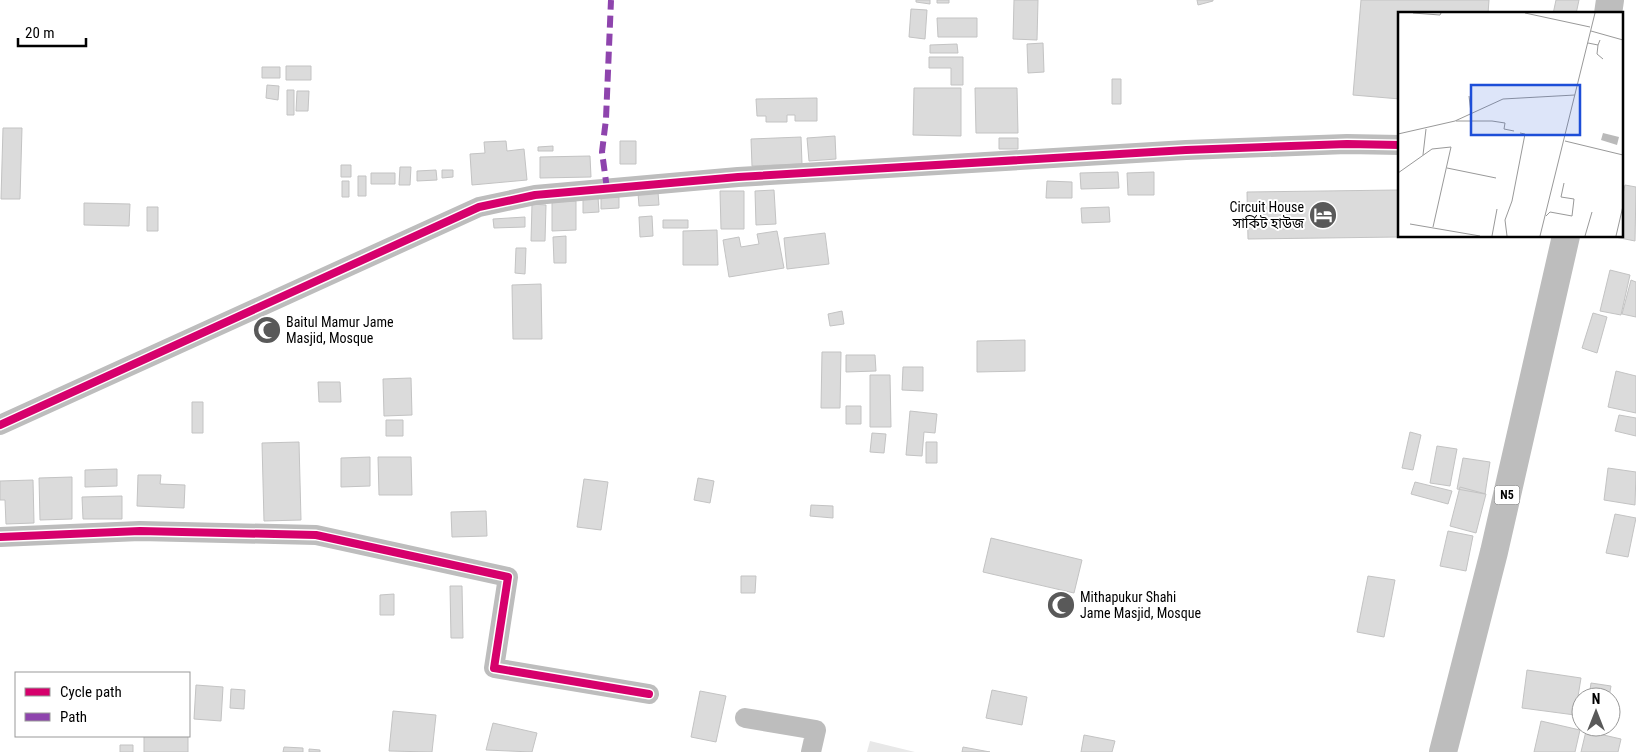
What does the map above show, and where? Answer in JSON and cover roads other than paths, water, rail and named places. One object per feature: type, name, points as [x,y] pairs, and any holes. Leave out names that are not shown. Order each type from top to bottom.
[{"type":"highway","name":"N5","points":[[1443,752],[1494,552],[1566,238]]},
{"type":"street","points":[[0,425],[479,207],[535,195],[738,177],[1176,150],[1347,144],[1398,145]]},
{"type":"street","points":[[0,537],[140,531],[316,535],[508,577],[494,668],[649,694]]},
{"type":"street","points":[[745,718],[816,730],[811,752]]},
{"type":"place","name":"Circuit House সার্কিট হাউজ","points":[[1323,215]]},
{"type":"place","name":"Baitul Mamur Jame Masjid, Mosque","points":[[267,330]]},
{"type":"place","name":"Mithapukur Shahi Jame Masjid, Mosque","points":[[1061,605]]}]
